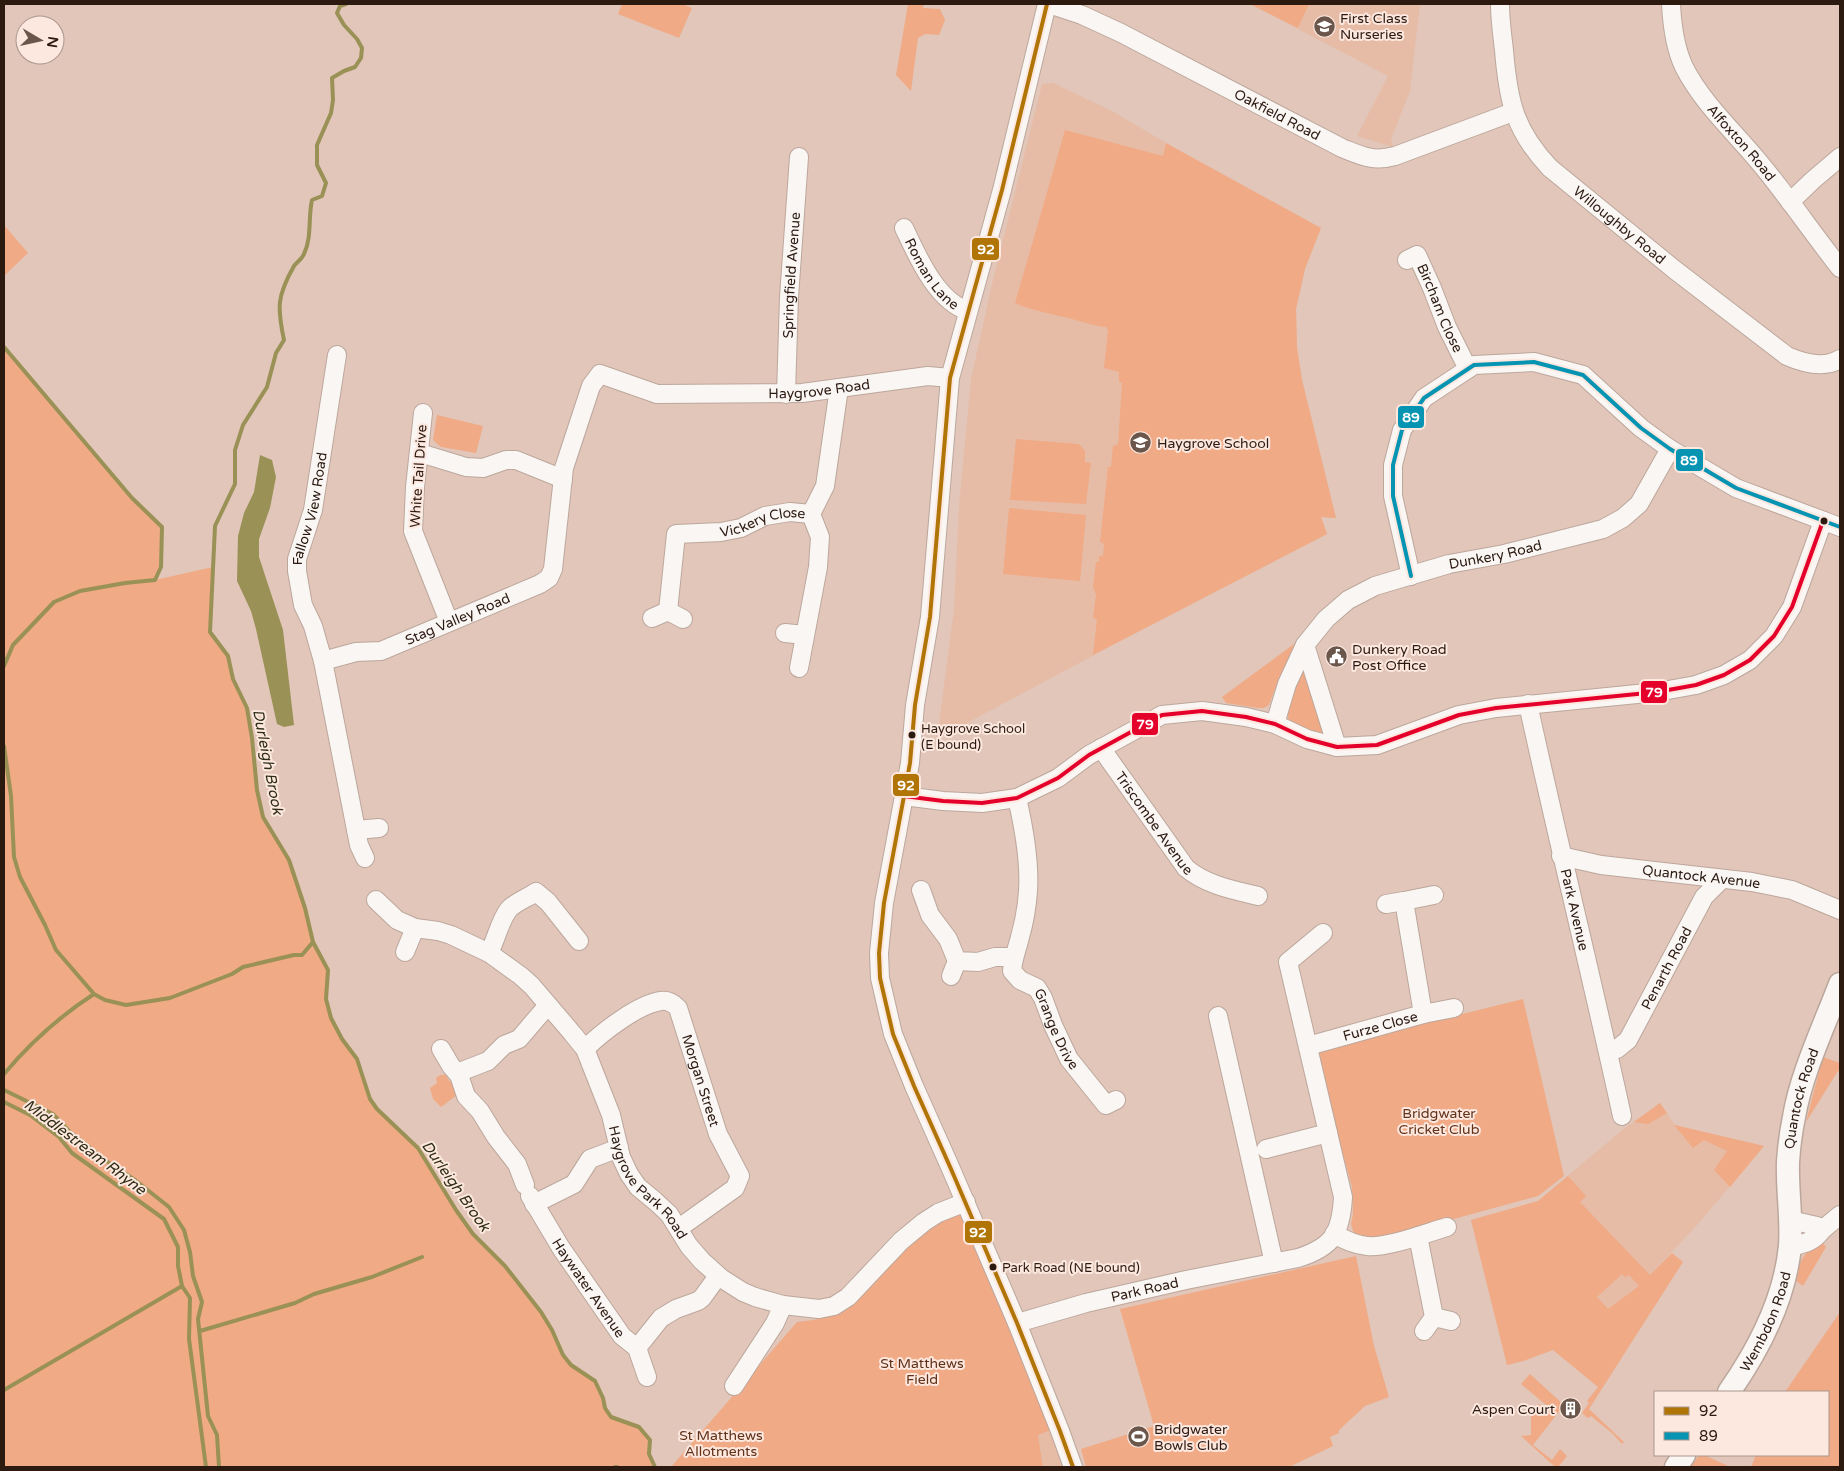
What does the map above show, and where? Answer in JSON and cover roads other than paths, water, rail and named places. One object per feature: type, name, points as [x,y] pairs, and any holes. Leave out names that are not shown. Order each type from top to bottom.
[{"type":"main road","name":"Quantock Road","points":[[1790,1220],[1788,1163],[1794,1114],[1806,1074],[1840,984]]},
{"type":"main road","name":"Wembdon Road","points":[[1731,1391],[1756,1349],[1774,1310],[1790,1247],[1790,1220]]},
{"type":"main road","points":[[1676,1467],[1683,1456]]},
{"type":"street","name":"Oakfield Road","points":[[1048,4],[1082,15],[1121,33],[1342,148],[1376,160],[1403,153],[1513,112]]},
{"type":"street","points":[[1048,4],[1002,190],[950,378],[930,617],[915,705],[910,763],[881,929],[879,953],[880,978],[899,1048],[1017,1323],[1073,1467]]},
{"type":"street","name":"Willoughby Road","points":[[1500,4],[1506,75],[1513,112],[1535,153],[1550,168],[1787,356],[1801,362],[1816,365],[1836,361],[1840,358]]},
{"type":"street","name":"Alfoxton Road","points":[[1671,4],[1679,53],[1688,74],[1709,105],[1763,167],[1840,268]]},
{"type":"street","name":"Springfield Avenue","points":[[786,394],[789,297],[799,157]]},
{"type":"street","points":[[1790,202],[1840,158]]},
{"type":"street","name":"Roman Lane","points":[[904,228],[920,261],[949,301],[959,308],[968,311]]},
{"type":"street","name":"Bircham Close","points":[[1407,260],[1417,255],[1447,327],[1468,369]]},
{"type":"street","name":"Fallow View Road","points":[[323,661],[315,633],[303,605],[297,559],[313,510],[337,355]]},
{"type":"street","points":[[1410,576],[1393,496],[1393,465],[1402,430],[1424,398],[1474,365],[1534,362],[1582,375],[1641,428],[1670,449],[1736,488],[1840,527]]},
{"type":"street","name":"Haygrove Road","points":[[600,374],[657,394],[786,394],[928,376],[950,378]]},
{"type":"street","name":"Stag Valley Road","points":[[323,661],[356,652],[381,651],[540,584],[549,578],[553,569],[564,468],[591,386],[600,374]]},
{"type":"street","name":"Vickery Close","points":[[668,616],[668,534],[721,532],[741,528],[764,516],[790,512],[811,514],[825,486],[839,388]]},
{"type":"street","name":"White Tail Drive","points":[[423,413],[415,487],[413,531],[449,622]]},
{"type":"street","name":"Dunkery Road","points":[[1275,724],[1287,684],[1305,645],[1326,619],[1348,600],[1375,586],[1449,564],[1504,554],[1604,529],[1623,518],[1639,504],[1670,449]]},
{"type":"street","points":[[420,453],[466,467],[483,468],[506,460],[516,460],[563,479]]},
{"type":"street","points":[[799,668],[818,567],[820,537],[811,514]]},
{"type":"street","points":[[904,796],[982,803],[1017,798],[1058,778],[1101,748],[1162,715],[1202,711],[1246,716],[1275,724],[1307,739],[1337,747],[1377,745],[1459,715],[1528,704],[1657,692],[1696,685],[1724,675],[1750,660],[1774,636],[1792,607],[1823,521]]},
{"type":"street","points":[[785,633],[805,635]]},
{"type":"street","points":[[1305,645],[1337,747]]},
{"type":"street","points":[[323,661],[359,845],[365,858]]},
{"type":"street","name":"Park Avenue","points":[[1528,704],[1561,856],[1622,1116]]},
{"type":"street","name":"Triscombe Avenue","points":[[1101,748],[1186,868],[1197,878],[1187,883],[1179,873]]},
{"type":"street","points":[[921,890],[930,915],[948,939],[954,969],[995,957],[1014,957],[1021,935],[1028,891],[1024,826],[1017,798]]},
{"type":"street","points":[[356,830],[378,828]]},
{"type":"street","name":"Quantock Avenue","points":[[1561,856],[1601,865],[1722,879],[1792,890],[1840,910]]},
{"type":"street","points":[[1197,878],[1258,896]]},
{"type":"street","name":"Penarth Road","points":[[1608,1051],[1617,1049],[1628,1040],[1704,897],[1722,879]]},
{"type":"street","points":[[489,953],[503,920],[510,909],[532,886],[548,902],[579,941]]},
{"type":"street","points":[[1423,1014],[1395,903],[1434,895]]},
{"type":"street","name":"Haygrove Park Road","points":[[376,900],[397,920],[415,928],[438,931],[463,940],[489,953],[520,976],[548,1005],[584,1049],[611,1115],[624,1166],[633,1181],[664,1209],[697,1256],[718,1276],[749,1295],[783,1305],[819,1309],[842,1302],[901,1241],[938,1213],[966,1202]]},
{"type":"street","points":[[405,952],[415,928]]},
{"type":"street","points":[[1323,933],[1288,962],[1343,1197],[1340,1224],[1334,1234],[1346,1241],[1369,1246],[1382,1245],[1447,1227]]},
{"type":"street","name":"Grange Drive","points":[[1014,957],[1012,971],[1020,980],[1037,988],[1069,1059],[1106,1105],[1116,1100]]},
{"type":"street","name":"Morgan Street","points":[[584,1049],[611,1027],[647,1006],[667,1001],[678,1008],[718,1134],[740,1176],[735,1188],[679,1228]]},
{"type":"street","points":[[458,1073],[488,1060],[504,1044],[519,1040],[548,1005]]},
{"type":"street","name":"Furze Close","points":[[1308,1046],[1423,1014],[1454,1008]]},
{"type":"street","points":[[1218,1016],[1274,1263]]},
{"type":"street","name":"Haywater Avenue","points":[[441,1049],[451,1066],[458,1073],[466,1096],[480,1111],[496,1136],[518,1164],[530,1195],[561,1248],[622,1336],[637,1348],[648,1377]]},
{"type":"street","points":[[1266,1149],[1282,1138],[1328,1133]]},
{"type":"street","points":[[530,1195],[574,1184],[590,1159],[619,1148]]},
{"type":"street","points":[[1790,1247],[1805,1244],[1818,1236],[1822,1230],[1840,1215]]},
{"type":"street","points":[[1790,1220],[1817,1226],[1822,1230]]},
{"type":"street","name":"Park Road","points":[[1017,1323],[1086,1302],[1274,1263],[1315,1252],[1326,1246],[1334,1234]]},
{"type":"street","points":[[1418,1236],[1436,1323]]},
{"type":"street","points":[[637,1348],[661,1318],[676,1308],[698,1301],[718,1276]]},
{"type":"street","points":[[734,1386],[775,1322],[783,1305]]},
{"type":"waterway","name":"Durleigh Brook","points":[[346,4],[340,6],[337,13],[362,48],[361,58],[355,67],[332,78],[333,100],[331,113],[317,145],[317,165],[326,183],[322,196],[312,200],[306,248],[284,286],[280,302],[280,319],[284,340],[276,353],[267,387],[243,425],[235,450],[235,484],[215,526],[210,632],[228,656],[233,679],[247,708],[257,790],[263,817],[289,860],[305,908],[313,942],[328,970],[326,999],[331,1018],[342,1039],[357,1059],[370,1099],[377,1109],[418,1148],[473,1234],[505,1266],[541,1312],[552,1330],[563,1355],[571,1365],[595,1381],[603,1398],[605,1408],[611,1417],[639,1427],[650,1440],[649,1454],[655,1467]]},
{"type":"waterway","points":[[4,347],[132,498],[162,527],[161,567],[155,580],[80,591],[54,602],[13,645],[4,666]]},
{"type":"waterway","points":[[4,746],[11,796],[14,857],[20,877],[56,950],[94,994]]},
{"type":"waterway","points":[[4,1074],[46,1031],[69,1011],[94,994],[105,1000],[126,1005],[170,998],[232,974],[243,967],[294,955],[302,955],[313,942]]},
{"type":"waterway","points":[[4,1090],[53,1114],[69,1131],[169,1207],[184,1230],[190,1252],[193,1276],[202,1302],[198,1319],[208,1416],[217,1435],[219,1467]]},
{"type":"waterway","name":"Middlestream Rhyne","points":[[4,1102],[30,1115],[59,1137],[72,1153],[164,1219],[178,1247],[178,1266],[182,1286],[190,1298],[189,1339],[206,1467]]},
{"type":"waterway","points":[[200,1331],[295,1303],[314,1294],[372,1277],[422,1257]]},
{"type":"waterway","points":[[4,1390],[182,1286]]},
{"type":"place","name":"First Class Nurseries","points":[[1324,26]]},
{"type":"place","name":"Haygrove School","points":[[1141,443]]},
{"type":"place","name":"Dunkery Road Post Office","points":[[1336,657]]},
{"type":"place","name":"Haygrove School (E bound)","points":[[912,735]]},
{"type":"place","name":"Park Road (NE bound)","points":[[993,1267]]},
{"type":"place","name":"Aspen Court","points":[[1571,1409]]},
{"type":"place","name":"Bridgwater Bowls Club","points":[[1138,1437]]},
{"type":"park label","name":"Bridgwater Cricket Club","points":[[1439,1122]]},
{"type":"park label","name":"St Matthews Field","points":[[922,1372]]},
{"type":"park label","name":"St Matthews Allotments","points":[[721,1444]]}]
